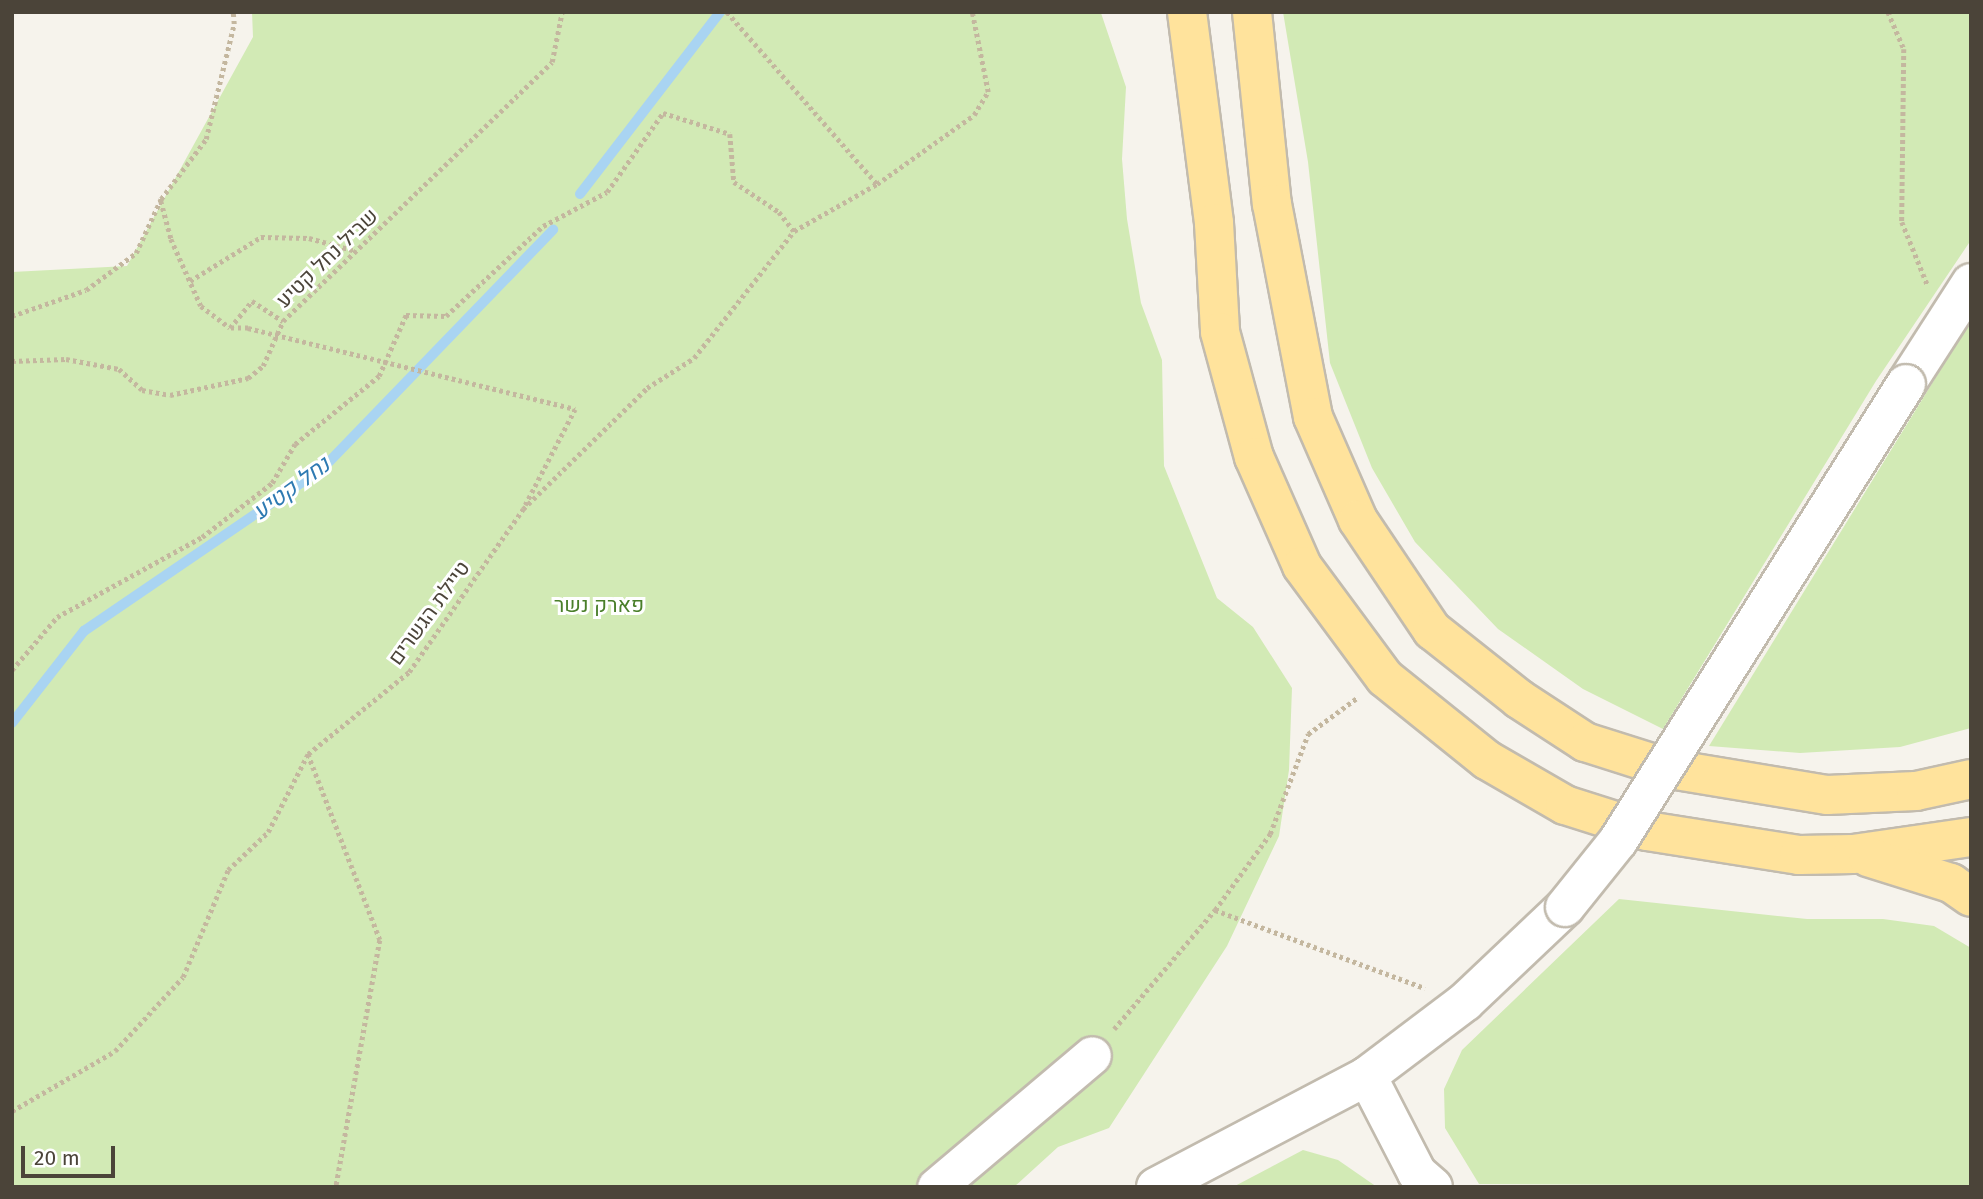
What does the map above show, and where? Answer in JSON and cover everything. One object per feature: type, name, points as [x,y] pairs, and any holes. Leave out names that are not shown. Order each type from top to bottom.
[{"type":"main road","points":[[1187,12],[1214,223],[1220,332],[1254,457],[1302,566],[1385,678],[1487,760],[1565,805],[1647,831],[1724,846],[1799,855],[1853,853],[1971,836]]},
{"type":"main road","points":[[1252,12],[1272,204],[1313,416],[1358,520],[1432,630],[1519,699],[1585,742],[1670,769],[1827,795],[1916,791],[1971,779]]},
{"type":"main road","points":[[1853,853],[1951,883],[1971,897]]},
{"type":"street","points":[[1156,1187],[1367,1076],[1465,1002],[1565,907],[1626,830],[1971,282]]},
{"type":"street","points":[[936,1187],[1092,1055]]},
{"type":"street","points":[[1367,1076],[1417,1172],[1433,1187]]},
{"type":"path","points":[[12,316],[86,290],[136,253],[161,199],[206,139],[234,24],[233,12]]},
{"type":"path","name":"שביל נחל קטיע","points":[[12,361],[66,359],[119,369],[142,390],[170,395],[248,378],[264,366],[283,321],[552,62],[562,12]]},
{"type":"path","points":[[727,12],[877,184]]},
{"type":"path","name":"טיילת הגשרים","points":[[12,1111],[115,1051],[183,977],[228,870],[268,832],[308,754],[408,672],[523,509],[647,388],[694,358],[794,231],[877,184],[974,115],[988,92],[972,12]]},
{"type":"path","points":[[1888,12],[1905,50],[1902,222],[1944,323]]},
{"type":"path","points":[[12,670],[57,617],[202,537],[272,483],[295,444],[379,376],[406,316],[446,316],[543,226],[607,192],[663,113],[730,134],[734,182],[779,212],[794,231]]},
{"type":"path","points":[[161,199],[171,239],[201,306],[230,328],[247,328],[575,408],[523,509]]},
{"type":"path","points":[[190,281],[261,237],[309,238],[356,251]]},
{"type":"path","points":[[230,328],[252,301],[283,321]]},
{"type":"path","points":[[1092,1055],[1215,911],[1270,834],[1308,734],[1385,678]]},
{"type":"path","points":[[308,754],[380,940],[336,1187]]},
{"type":"path","points":[[1215,911],[1465,1002]]},
{"type":"green space","name":"פארק נשר","points":[[252,12],[1101,13],[1126,87],[1122,159],[1127,219],[1141,303],[1162,360],[1164,466],[1217,598],[1253,627],[1292,688],[1289,770],[1279,836],[1227,946],[1109,1128],[1058,1147],[1014,1187],[12,1187],[12,272],[127,266],[253,37]]},
{"type":"green space","points":[[1283,12],[1971,12],[1971,240],[1876,381],[1663,729],[1583,689],[1498,629],[1415,542],[1372,468],[1330,363],[1308,162]]},
{"type":"green space","points":[[1971,320],[1971,728],[1900,747],[1800,753],[1709,746]]},
{"type":"green space","points":[[1619,899],[1807,919],[1883,919],[1934,926],[1971,948],[1971,1187],[1479,1184],[1445,1128],[1444,1089],[1462,1050]]},
{"type":"green space","points":[[1303,1150],[1338,1160],[1377,1187],[1233,1187]]},
{"type":"waterway","name":"נחל קטיע","points":[[580,194],[720,12]]},
{"type":"waterway","name":"נחל קטיע","points":[[12,723],[84,631],[324,467],[553,230]]}]
